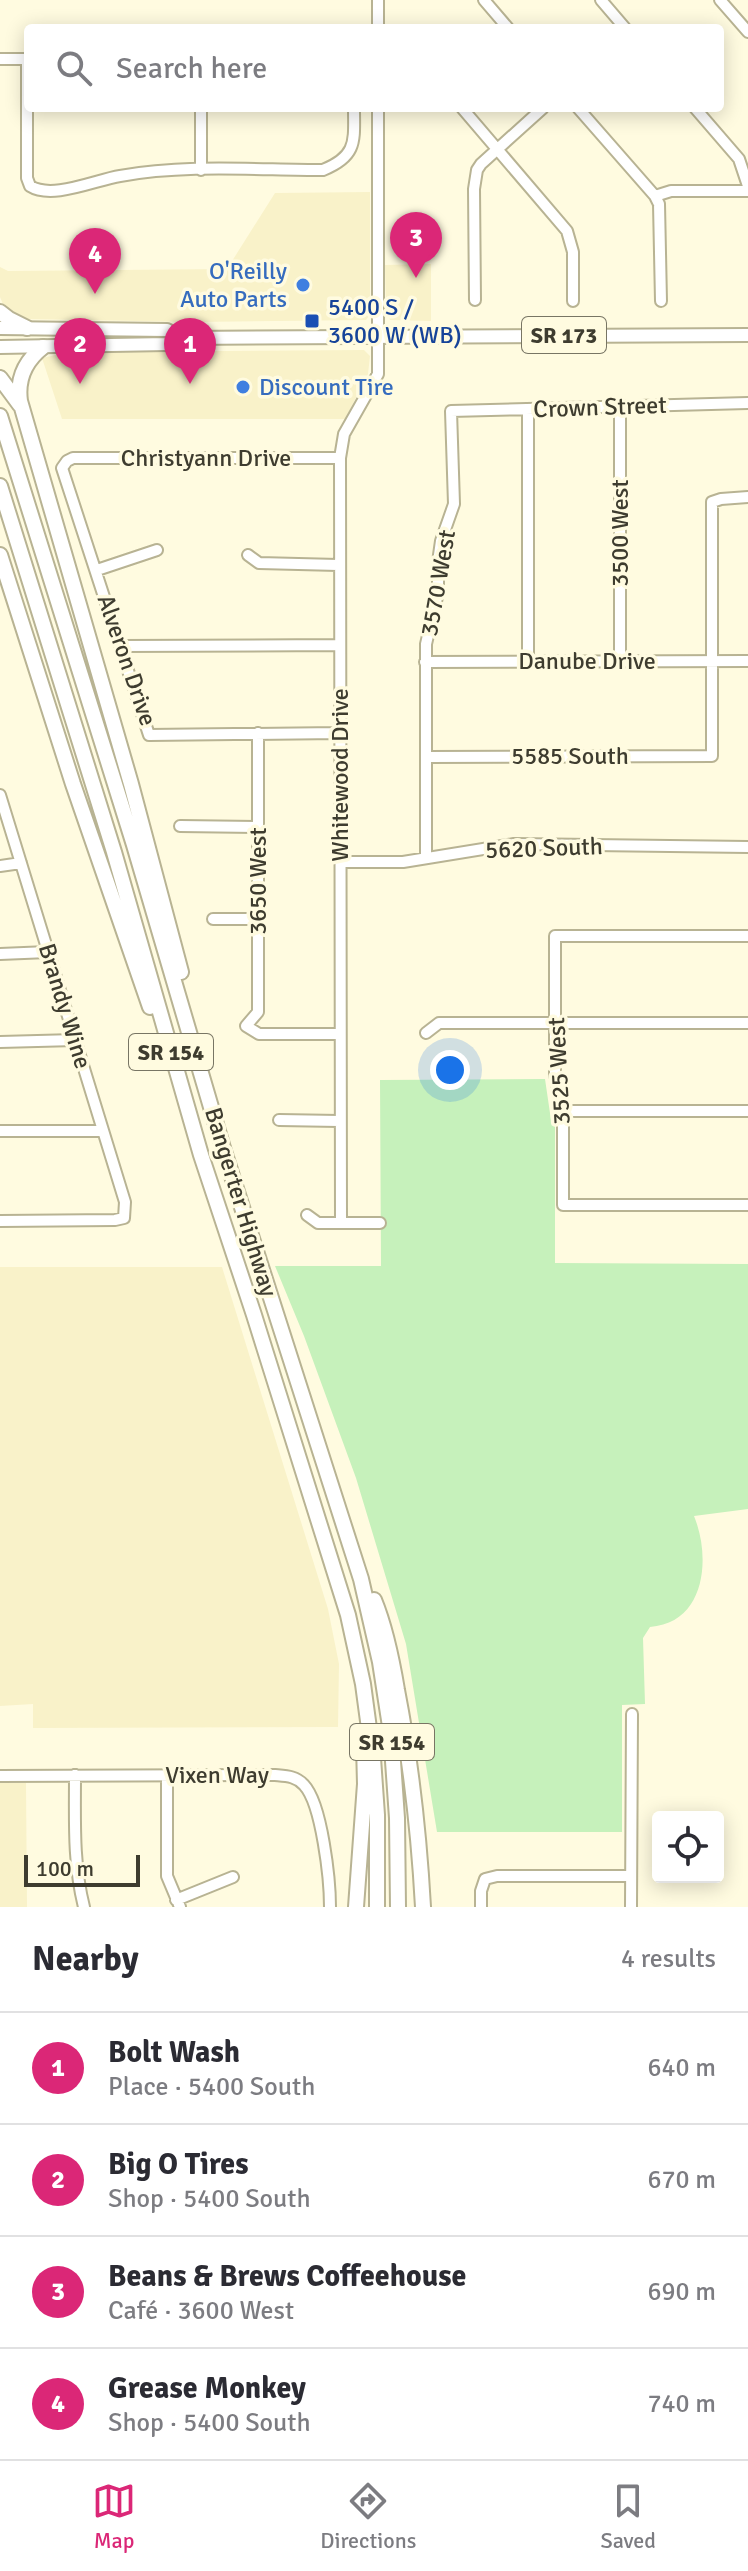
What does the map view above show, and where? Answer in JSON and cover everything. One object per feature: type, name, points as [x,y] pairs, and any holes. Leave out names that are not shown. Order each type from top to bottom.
[{"type":"highway","points":[[0,312],[27,328]]},
{"type":"highway","points":[[43,347],[28,362],[22,375],[19,394],[22,409],[150,855],[223,1148]]},
{"type":"highway","points":[[0,378],[22,409]]},
{"type":"highway","name":"Bangerter Highway","points":[[0,416],[134,845],[223,1148],[361,1579],[383,1676],[393,1747],[398,1907]]},
{"type":"highway","name":"Bangerter Highway","points":[[0,486],[110,836],[201,1155],[348,1615],[363,1684],[373,1758],[377,1815],[377,1907]]},
{"type":"highway","points":[[0,555],[132,958],[201,1155]]},
{"type":"highway","points":[[361,1579],[375,1601],[382,1623],[403,1714],[415,1804],[423,1907]]},
{"type":"highway","points":[[356,1907],[365,1784],[363,1684]]},
{"type":"main road","name":"SR 173","points":[[0,328],[167,330],[181,338]]},
{"type":"main road","name":"SR 173","points":[[0,347],[167,344],[181,338],[748,335]]},
{"type":"street","points":[[378,0],[378,24]]},
{"type":"street","points":[[484,0],[505,24]]},
{"type":"street","points":[[601,0],[622,24]]},
{"type":"street","points":[[720,0],[748,32]]},
{"type":"street","points":[[0,59],[24,59]]},
{"type":"street","points":[[28,112],[27,178],[30,186],[46,193],[155,170],[323,170],[349,152],[354,144],[354,112]]},
{"type":"street","points":[[201,112],[201,170]]},
{"type":"street","name":"Whitewood Drive","points":[[341,1223],[340,458],[344,434],[378,374],[378,112]]},
{"type":"street","points":[[466,112],[567,231],[573,252],[573,301]]},
{"type":"street","points":[[475,300],[475,178],[481,164],[538,112]]},
{"type":"street","points":[[582,112],[655,196],[660,212],[661,301]]},
{"type":"street","points":[[655,196],[671,191],[748,188],[739,159],[698,112]]},
{"type":"street","name":"Crown Street","points":[[451,411],[748,403]]},
{"type":"street","name":"3500 West","points":[[620,406],[620,661]]},
{"type":"street","points":[[528,409],[528,660]]},
{"type":"street","name":"3570 West","points":[[426,858],[426,636],[438,593],[439,551],[454,504],[451,411]]},
{"type":"street","name":"Christyann Drive","points":[[73,458],[340,458]]},
{"type":"street","name":"Alveron Drive","points":[[73,458],[62,468],[63,474],[149,735],[339,733]]},
{"type":"street","points":[[712,661],[712,502],[748,497]]},
{"type":"street","points":[[97,570],[157,550]]},
{"type":"street","points":[[248,555],[259,563],[338,565]]},
{"type":"street","points":[[121,646],[339,645]]},
{"type":"street","name":"5585 South","points":[[427,757],[712,756],[712,661]]},
{"type":"street","name":"Danube Drive","points":[[425,662],[748,661]]},
{"type":"street","name":"3650 West","points":[[258,733],[258,1012],[246,1026],[259,1034],[339,1034]]},
{"type":"street","name":"Brandy Wine","points":[[0,795],[125,1202],[124,1218],[105,1221],[0,1221]]},
{"type":"street","points":[[180,826],[258,827]]},
{"type":"street","name":"5620 South","points":[[341,862],[403,862],[514,844],[748,847]]},
{"type":"street","points":[[0,866],[21,863]]},
{"type":"street","points":[[213,919],[257,919]]},
{"type":"street","name":"3525 West","points":[[748,936],[555,936],[556,1081],[563,1111],[563,1205],[748,1205]]},
{"type":"street","points":[[0,954],[48,952]]},
{"type":"street","points":[[426,1033],[439,1023],[748,1023]]},
{"type":"street","points":[[0,1042],[75,1040]]},
{"type":"street","points":[[563,1111],[748,1111]]},
{"type":"street","points":[[279,1120],[339,1121]]},
{"type":"street","points":[[0,1131],[103,1131]]},
{"type":"street","points":[[307,1215],[318,1223],[380,1223]]},
{"type":"street","points":[[631,1907],[632,1714]]},
{"type":"street","points":[[75,1775],[76,1866],[84,1907]]},
{"type":"street","points":[[167,1775],[167,1876],[178,1904],[233,1877]]},
{"type":"street","name":"Vixen Way","points":[[0,1776],[291,1777],[303,1784],[310,1794],[327,1854],[330,1907]]},
{"type":"street","points":[[481,1907],[485,1879],[497,1876],[631,1876]]},
{"type":"shaded area","points":[[370,192],[370,315],[366,320],[194,322],[24,319],[5,309],[0,297],[0,267],[8,271],[227,269],[275,193]]},
{"type":"shaded area","points":[[431,264],[431,321],[390,320],[386,311],[385,265]]},
{"type":"shaded area","points":[[364,350],[370,356],[368,374],[345,419],[62,419],[42,358],[65,353],[100,352]]},
{"type":"shaded area","points":[[0,1267],[222,1267],[328,1609],[339,1664],[338,1727],[33,1728],[33,1704],[0,1706]]},
{"type":"shaded area","points":[[0,1783],[26,1783],[27,1907],[0,1907]]},
{"type":"green space","points":[[545,1079],[551,1120],[555,1120],[555,1263],[748,1264],[748,1509],[694,1516],[702,1550],[702,1568],[693,1601],[683,1614],[669,1623],[650,1627],[643,1638],[645,1704],[622,1705],[622,1832],[437,1832],[406,1644],[356,1478],[275,1266],[381,1266],[380,1080]]},
{"type":"place","name":"Beans & Brews Coffeehouse","points":[[416,278]]},
{"type":"place","name":"O'Reilly Auto Parts","points":[[303,285]]},
{"type":"place","name":"Grease Monkey","points":[[95,294]]},
{"type":"place","name":"5400 S / 3600 W (WB)","points":[[312,321]]},
{"type":"place","name":"Big O Tires","points":[[80,384]]},
{"type":"place","name":"Bolt Wash","points":[[190,384]]},
{"type":"place","name":"Discount Tire","points":[[243,387]]}]
